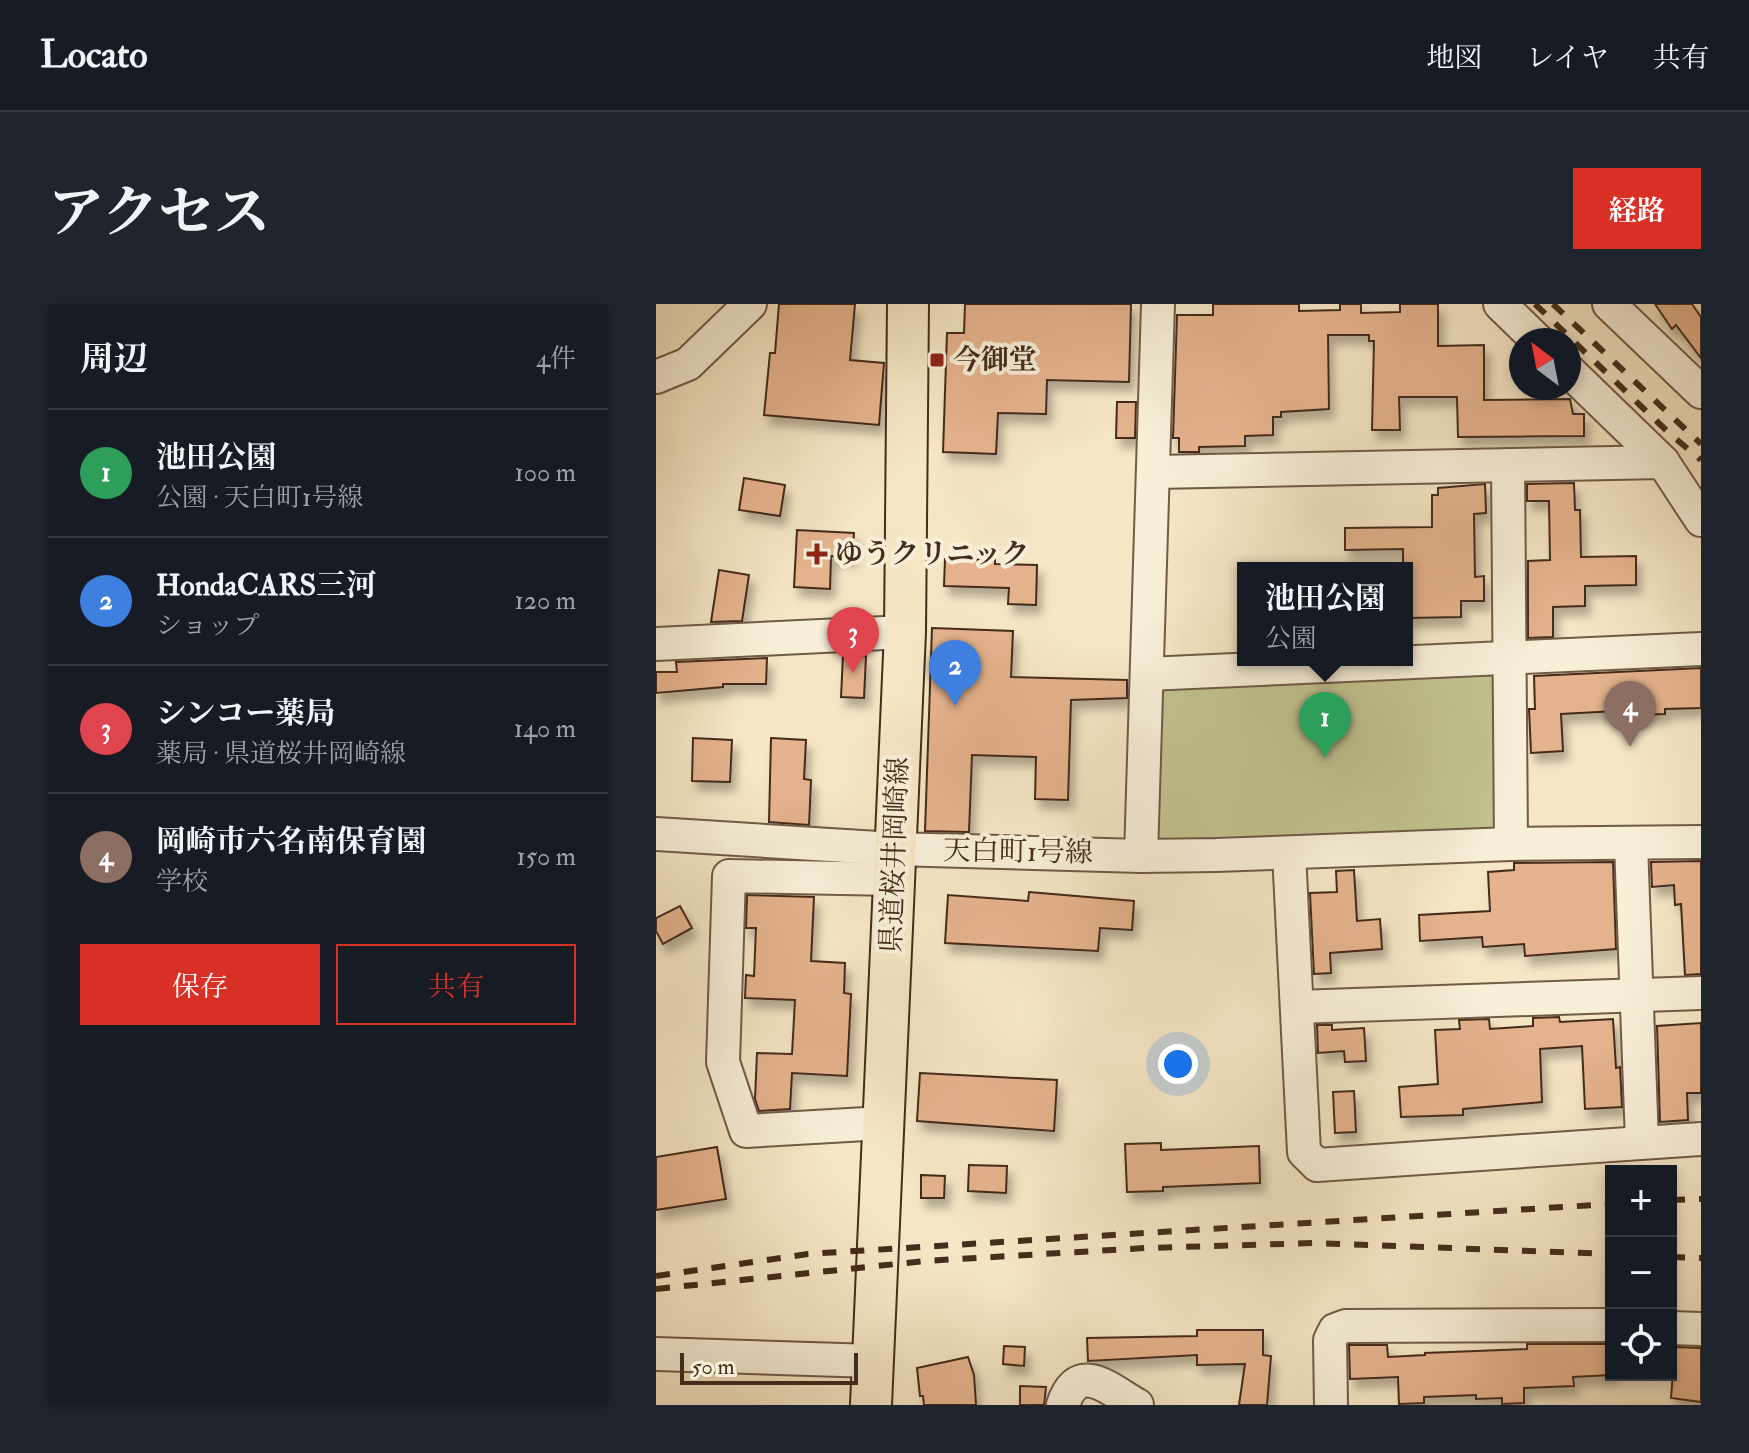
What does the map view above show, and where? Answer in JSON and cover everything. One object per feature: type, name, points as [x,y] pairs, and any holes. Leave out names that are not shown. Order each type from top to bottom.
[{"type":"main road","name":"県道桜井岡崎線","points":[[871,1405],[905,632],[908,304]]},
{"type":"street","points":[[656,377],[688,364],[750,304]]},
{"type":"street","points":[[1141,856],[1158,304]]},
{"type":"street","points":[[1500,304],[1525,328]]},
{"type":"street","points":[[1609,304],[1701,392]]},
{"type":"street","points":[[1581,383],[1663,462],[1701,520]]},
{"type":"street","points":[[1154,472],[1663,462]]},
{"type":"street","points":[[1508,465],[1511,844]]},
{"type":"street","points":[[656,644],[905,632]]},
{"type":"street","points":[[1413,662],[1701,649]]},
{"type":"street","points":[[1147,674],[1317,666]]},
{"type":"street","points":[[656,834],[894,864]]},
{"type":"street","name":"天白町1号線","points":[[894,864],[1511,844],[1701,842]]},
{"type":"street","points":[[1631,844],[1642,1142]]},
{"type":"street","points":[[1289,853],[1304,1152],[1317,1165],[1701,1139]]},
{"type":"street","points":[[883,1123],[746,1131],[723,1062],[729,876],[894,864]]},
{"type":"street","points":[[1297,1007],[1701,993]]},
{"type":"street","points":[[1331,1405],[1330,1340],[1335,1330],[1346,1326],[1605,1325]]},
{"type":"street","points":[[1677,1328],[1701,1329]]},
{"type":"street","points":[[656,1354],[873,1361]]},
{"type":"street","points":[[1063,1405],[1071,1386],[1082,1380],[1095,1382],[1137,1405]]},
{"type":"green space","points":[[1494,673],[1494,831],[1155,841],[1158,685]]},
{"type":"building","points":[[779,304],[855,304],[850,360],[884,363],[879,425],[764,415],[770,353],[775,353]]},
{"type":"building","points":[[965,304],[1131,304],[1129,382],[1047,380],[1046,414],[998,413],[996,454],[943,452],[947,333],[964,333]]},
{"type":"building","points":[[1213,304],[1299,304],[1299,311],[1340,310],[1340,304],[1361,304],[1361,313],[1400,312],[1400,304],[1438,304],[1438,346],[1484,345],[1484,400],[1570,400],[1573,414],[1584,414],[1584,436],[1458,437],[1457,397],[1399,397],[1400,430],[1372,430],[1374,341],[1369,341],[1369,335],[1328,335],[1329,409],[1281,412],[1281,417],[1273,417],[1273,435],[1245,436],[1245,446],[1199,447],[1199,452],[1179,452],[1179,438],[1173,438],[1177,315],[1213,315]]},
{"type":"building","points":[[1655,304],[1692,304],[1701,317],[1701,358],[1676,325],[1672,329]]},
{"type":"building","points":[[1117,402],[1136,402],[1135,438],[1116,438]]},
{"type":"building","points":[[744,478],[785,485],[780,516],[739,510]]},
{"type":"building","points":[[1574,483],[1575,510],[1580,510],[1581,557],[1636,556],[1636,585],[1585,586],[1585,606],[1553,607],[1553,637],[1528,638],[1528,561],[1550,560],[1549,501],[1527,501],[1527,484]]},
{"type":"building","points":[[1485,484],[1486,513],[1474,514],[1475,577],[1484,576],[1484,601],[1461,601],[1461,617],[1413,618],[1413,562],[1403,562],[1403,549],[1345,550],[1345,528],[1432,527],[1432,495],[1438,495],[1438,488]]},
{"type":"building","points":[[797,530],[854,533],[852,557],[831,556],[830,589],[794,587]]},
{"type":"building","points":[[945,559],[1037,565],[1036,605],[1008,604],[1009,588],[944,586]]},
{"type":"building","points":[[719,570],[749,575],[742,621],[711,622]]},
{"type":"building","points":[[932,628],[1013,631],[1011,677],[1127,680],[1127,698],[1071,700],[1068,800],[1035,799],[1036,757],[972,755],[969,832],[925,831]]},
{"type":"building","points":[[843,655],[866,656],[864,698],[841,697]]},
{"type":"building","points":[[767,658],[766,684],[723,684],[723,687],[656,693],[656,672],[677,672],[676,662]]},
{"type":"building","points":[[1701,668],[1701,708],[1665,709],[1665,714],[1635,715],[1635,710],[1561,714],[1563,751],[1531,753],[1529,709],[1535,709],[1534,676]]},
{"type":"building","points":[[693,738],[732,740],[730,782],[692,781]]},
{"type":"building","points":[[771,738],[806,740],[804,779],[811,780],[809,825],[769,822]]},
{"type":"building","points":[[1701,861],[1701,974],[1685,975],[1681,904],[1675,905],[1674,885],[1652,887],[1651,862]]},
{"type":"building","points":[[1613,862],[1616,949],[1525,956],[1524,944],[1483,947],[1482,937],[1420,941],[1419,915],[1490,911],[1488,872],[1514,870],[1514,863]]},
{"type":"building","points":[[1354,870],[1357,921],[1380,919],[1382,949],[1330,953],[1331,973],[1314,974],[1310,893],[1337,892],[1336,871]]},
{"type":"building","points":[[1029,892],[1134,901],[1132,930],[1100,928],[1098,951],[945,943],[948,895],[1028,901]]},
{"type":"building","points":[[747,895],[814,897],[811,961],[845,963],[844,993],[851,994],[847,1076],[792,1073],[790,1109],[759,1111],[755,1099],[757,1053],[792,1054],[795,1000],[745,998],[746,975],[754,976],[756,928],[746,928]]},
{"type":"building","points":[[680,906],[692,928],[663,944],[656,931],[656,918]]},
{"type":"building","points":[[1559,1017],[1560,1022],[1613,1019],[1622,1107],[1585,1109],[1582,1046],[1540,1049],[1542,1102],[1463,1109],[1463,1115],[1401,1117],[1399,1087],[1438,1084],[1435,1030],[1460,1029],[1459,1020],[1489,1019],[1490,1029],[1533,1026],[1533,1018]]},
{"type":"building","points":[[1701,1023],[1701,1093],[1687,1093],[1688,1120],[1660,1122],[1657,1026]]},
{"type":"building","points":[[1317,1025],[1332,1025],[1332,1030],[1364,1028],[1366,1061],[1345,1062],[1344,1051],[1318,1053]]},
{"type":"building","points":[[920,1073],[1057,1080],[1054,1131],[917,1121]]},
{"type":"building","points":[[1354,1091],[1356,1132],[1335,1133],[1333,1092]]},
{"type":"building","points":[[1161,1143],[1161,1150],[1259,1146],[1260,1183],[1163,1187],[1163,1191],[1127,1192],[1125,1144]]},
{"type":"building","points":[[717,1147],[726,1199],[656,1210],[656,1157]]},
{"type":"building","points":[[969,1165],[1007,1166],[1006,1193],[968,1191]]},
{"type":"building","points":[[921,1175],[945,1176],[944,1198],[921,1198]]},
{"type":"building","points":[[1197,1330],[1263,1330],[1263,1355],[1271,1356],[1267,1405],[1239,1405],[1245,1364],[1197,1365],[1197,1355],[1088,1361],[1087,1338],[1197,1336]]},
{"type":"building","points":[[1527,1344],[1605,1344],[1605,1375],[1573,1377],[1574,1386],[1524,1388],[1524,1403],[1502,1404],[1502,1398],[1476,1399],[1476,1395],[1424,1397],[1424,1403],[1399,1404],[1398,1377],[1350,1379],[1349,1345],[1387,1345],[1388,1357],[1527,1349]]},
{"type":"building","points":[[1004,1346],[1025,1347],[1024,1366],[1003,1364]]},
{"type":"building","points":[[1677,1347],[1701,1348],[1701,1402],[1671,1398],[1672,1381],[1677,1381]]},
{"type":"building","points":[[968,1357],[974,1375],[976,1405],[924,1405],[917,1368]]},
{"type":"building","points":[[1020,1386],[1046,1387],[1044,1405],[1020,1405]]},
{"type":"railway","points":[[1535,304],[1701,460]]},
{"type":"railway","points":[[1553,304],[1701,444]]},
{"type":"railway","points":[[1677,1200],[1701,1199]]},
{"type":"railway","points":[[656,1276],[808,1254],[1605,1204]]},
{"type":"railway","points":[[656,1289],[925,1261],[1146,1248],[1314,1243],[1605,1254]]},
{"type":"railway","points":[[1677,1257],[1701,1258]]},
{"type":"place","name":"今御堂","points":[[937,360]]},
{"type":"place","name":"ゆうクリニック","points":[[817,554]]},
{"type":"place","name":"シンコー薬局","points":[[853,673]]},
{"type":"place","name":"HondaCARS三河","points":[[955,706]]},
{"type":"place","name":"岡崎市六名南保育園","points":[[1630,747]]},
{"type":"place","name":"池田公園","points":[[1325,758]]}]
